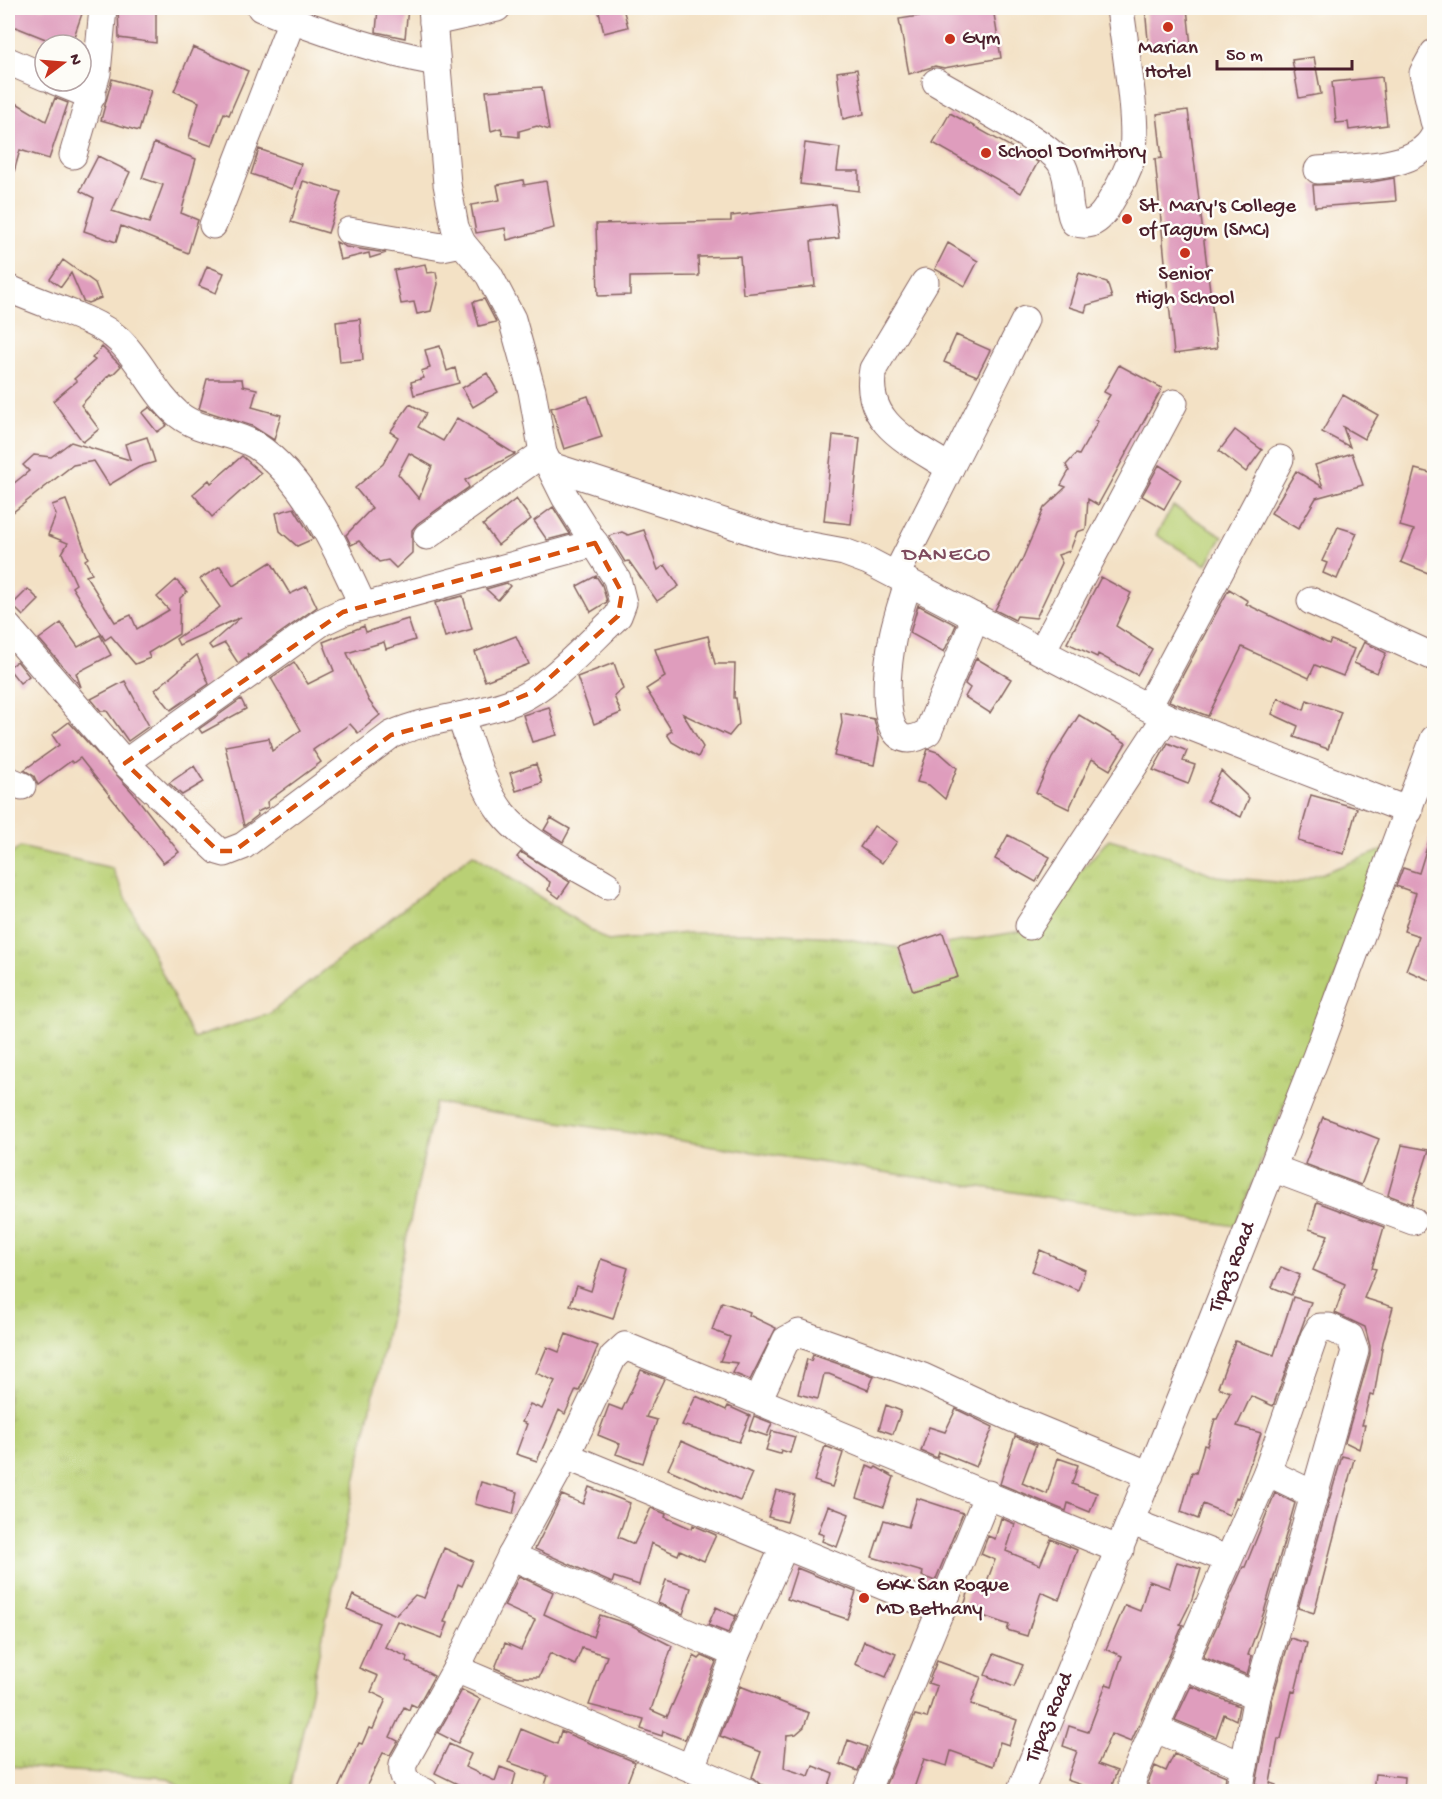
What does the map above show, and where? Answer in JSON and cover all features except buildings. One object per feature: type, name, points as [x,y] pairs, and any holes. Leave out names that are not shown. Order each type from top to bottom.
[{"type":"street","points":[[73,155],[92,96],[101,48],[103,8]]},
{"type":"street","points":[[261,8],[394,55],[436,62]]},
{"type":"street","points":[[8,627],[125,763],[218,851],[225,853],[243,846],[391,735],[408,728],[497,707],[535,691],[618,616],[623,603],[617,579],[566,497],[547,459],[532,391],[512,319],[489,275],[462,243],[455,227],[447,184],[432,15],[497,8]]},
{"type":"street","points":[[936,82],[1054,153],[1067,177],[1070,214],[1074,222],[1083,225],[1091,224],[1103,214],[1125,176],[1132,153],[1132,116],[1120,8]]},
{"type":"street","points":[[213,225],[292,20]]},
{"type":"street","points":[[1434,53],[1423,73],[1434,122]]},
{"type":"street","points":[[8,61],[33,72]]},
{"type":"street","points":[[85,93],[92,96]]},
{"type":"street","points":[[1318,170],[1383,165],[1405,159],[1429,147],[1434,136]]},
{"type":"street","points":[[349,231],[442,247],[462,243]]},
{"type":"street","points":[[925,282],[873,369],[870,386],[873,404],[882,419],[894,432],[950,468]]},
{"type":"street","points":[[8,288],[102,327],[120,341],[167,403],[188,421],[252,443],[273,457],[291,476],[338,549],[363,606]]},
{"type":"street","points":[[976,617],[928,732],[917,739],[906,740],[898,737],[891,729],[889,672],[902,578],[950,468],[1025,320]]},
{"type":"street","points":[[1042,651],[1174,403]]},
{"type":"street","points":[[427,537],[547,459]]},
{"type":"street","points":[[547,459],[779,540],[844,552],[902,578],[1157,712],[1409,812]]},
{"type":"street","points":[[1029,926],[1157,712],[1280,459]]},
{"type":"street","points":[[125,763],[322,622],[363,606],[595,543]]},
{"type":"street","points":[[1311,602],[1434,657]]},
{"type":"street","points":[[460,716],[489,791],[502,813],[523,834],[607,885]]},
{"type":"street","name":"Tipaz Road","points":[[1020,1791],[1132,1522],[1409,812],[1428,784],[1434,740]]},
{"type":"street","points":[[1272,1168],[1413,1221]]},
{"type":"street","points":[[1133,1791],[1132,1780],[1184,1666],[1227,1559],[1267,1472],[1314,1337],[1320,1327],[1329,1327],[1350,1337],[1355,1351],[1257,1696],[1241,1779],[1156,1729]]},
{"type":"street","points":[[758,1400],[786,1340],[799,1333],[923,1377],[1012,1418],[1150,1475]]},
{"type":"street","points":[[425,1791],[405,1781],[402,1773],[403,1764],[456,1669],[511,1556],[566,1456],[613,1357],[625,1346],[1120,1550]]},
{"type":"street","points":[[566,1456],[942,1610]]},
{"type":"street","points":[[1267,1472],[1315,1495]]},
{"type":"street","points":[[866,1791],[988,1494]]},
{"type":"street","points":[[1132,1522],[1227,1559]]},
{"type":"street","points":[[691,1767],[736,1654],[784,1547]]},
{"type":"street","points":[[511,1556],[736,1654]]},
{"type":"street","points":[[1184,1666],[1257,1696]]},
{"type":"street","points":[[456,1669],[747,1791]]},
{"type":"highlighted area","points":[[595,543],[622,593],[618,616],[535,691],[497,707],[391,735],[234,851],[218,851],[125,763],[343,612]]},
{"type":"green space","points":[[1173,506],[1223,536],[1206,565],[1156,535]]},
{"type":"green space","points":[[1109,839],[1168,856],[1216,876],[1294,884],[1388,848],[1235,1226],[435,1103],[290,1791],[185,1791],[167,1778],[8,1766],[8,857],[20,847],[112,868],[193,1038],[269,1014],[473,854],[608,941],[687,933],[762,933],[836,937],[911,950],[1028,930]]},
{"type":"place","name":"Marian Hotel","points":[[1168,27]]},
{"type":"place","name":"Gym","points":[[950,39]]},
{"type":"place","name":"School Dormitory","points":[[986,153]]},
{"type":"place","name":"St. Mary's College of Tagum (SMC)","points":[[1127,219]]},
{"type":"place","name":"Senior High School","points":[[1185,253]]},
{"type":"place","name":"GKK San Roque MD Bethany","points":[[864,1598]]},
{"type":"district","name":"DANECO","points":[[947,556]]}]
